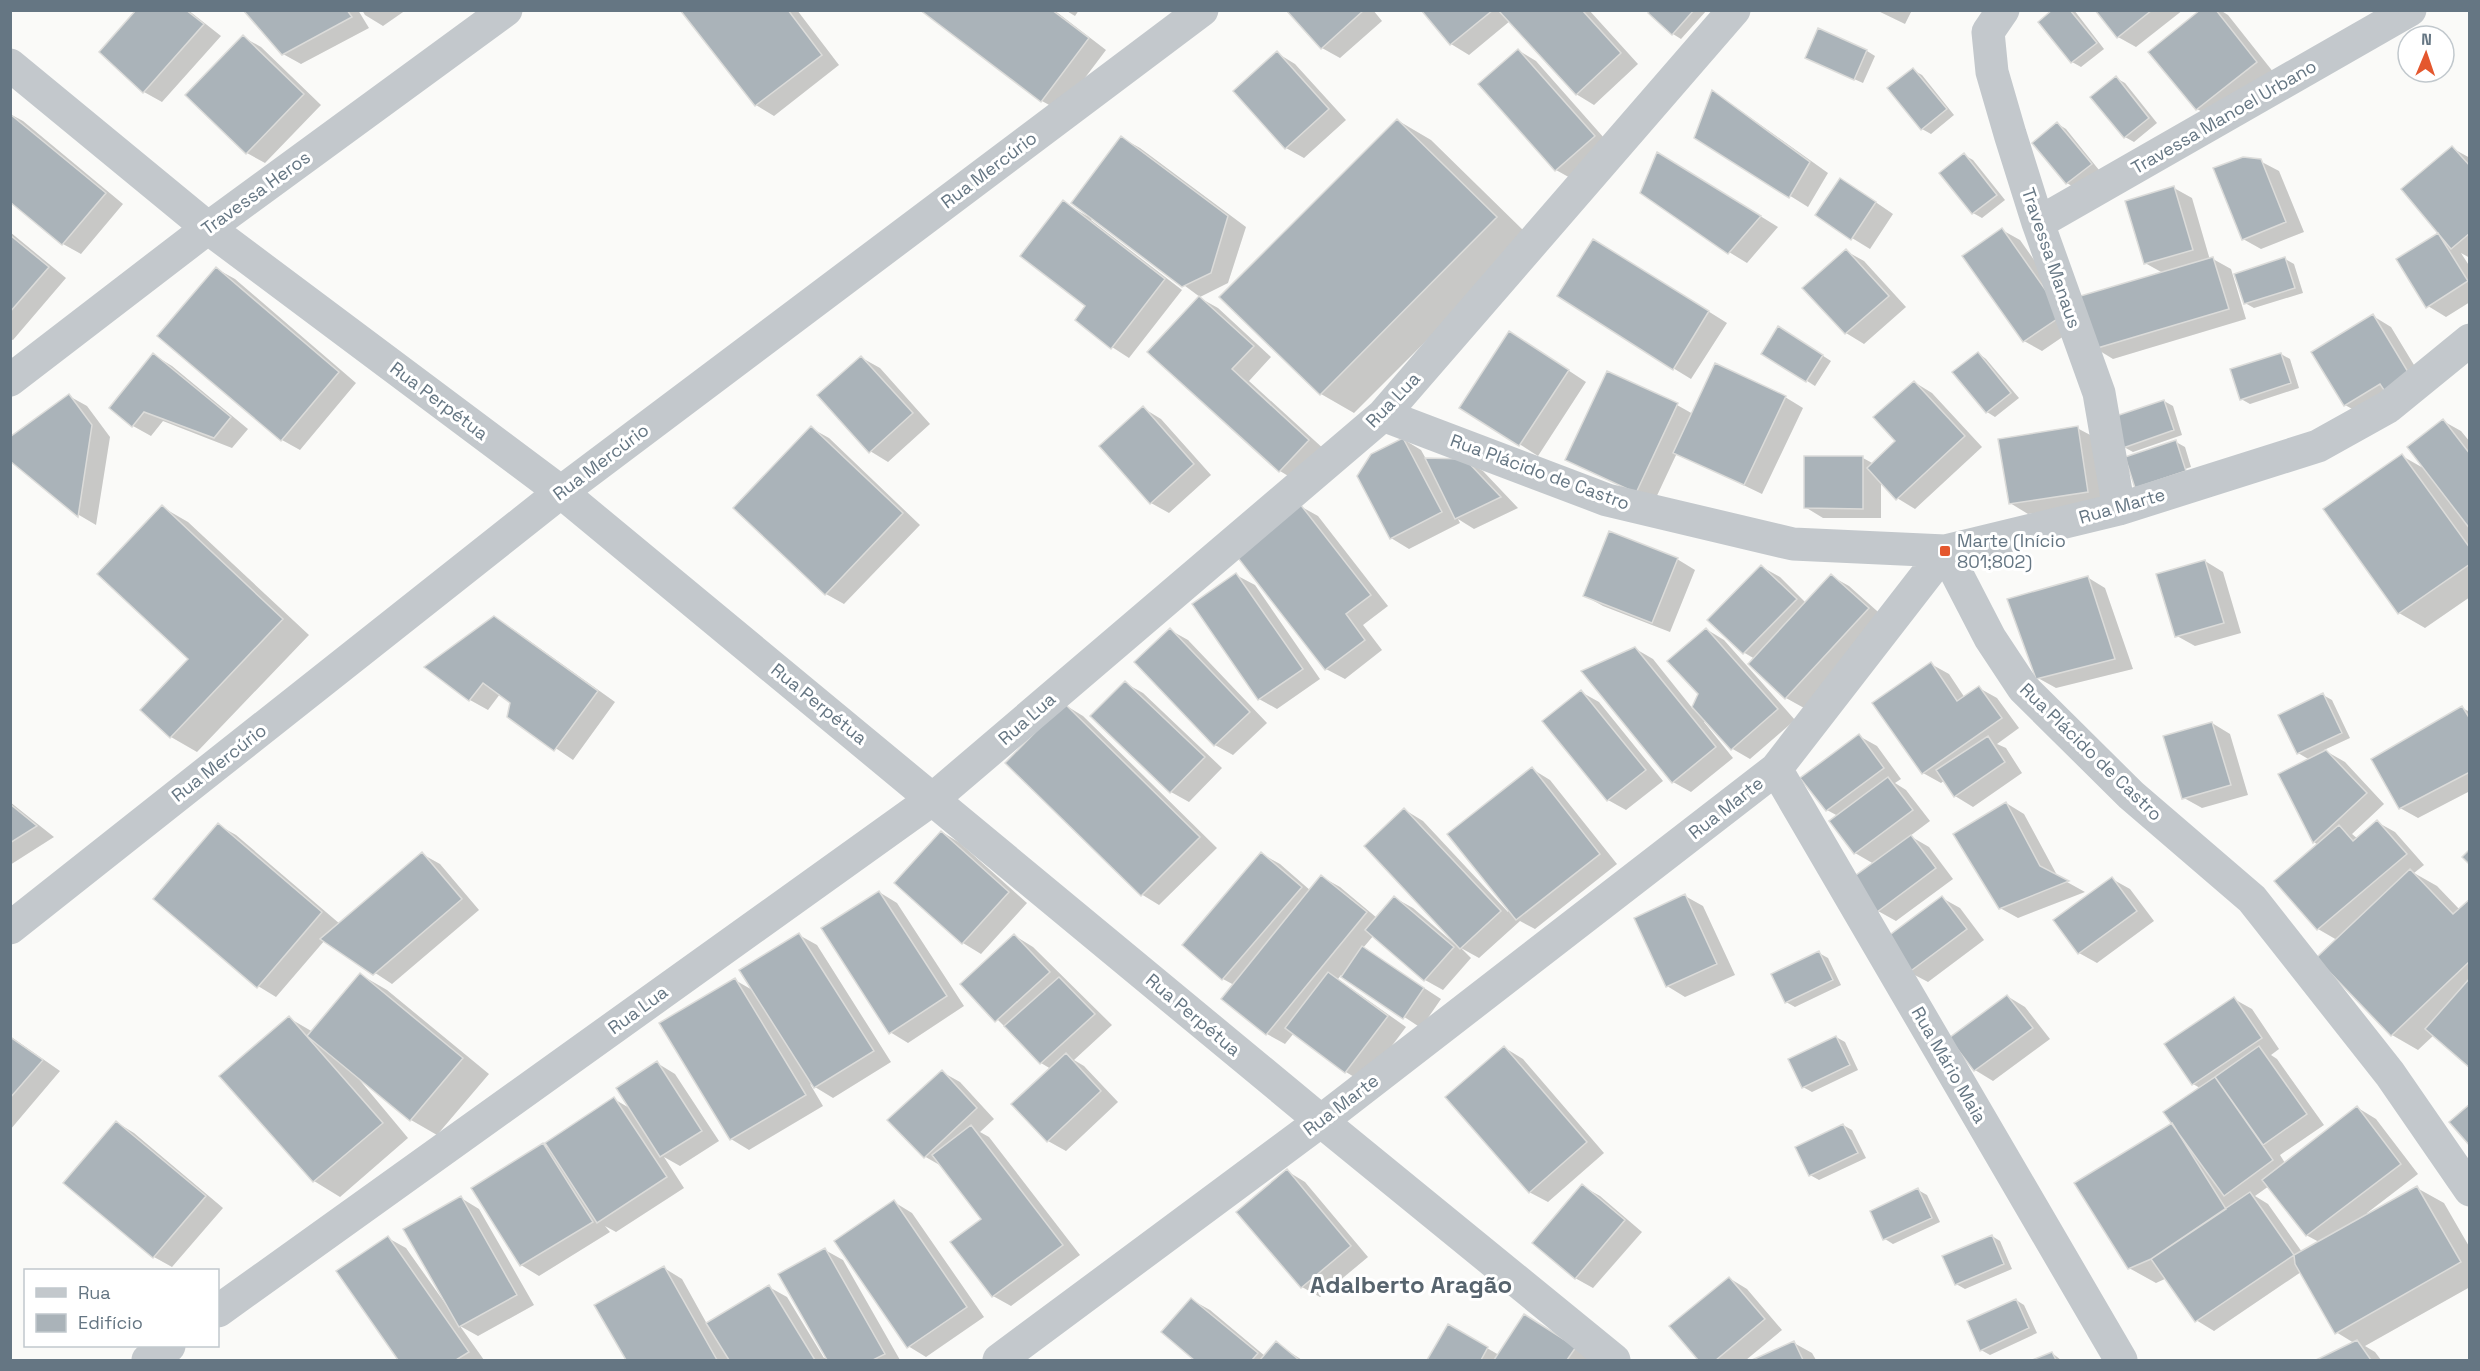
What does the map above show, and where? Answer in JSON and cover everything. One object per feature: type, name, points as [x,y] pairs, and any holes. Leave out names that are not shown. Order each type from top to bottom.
[{"type":"street","name":"Travessa Heros","points":[[10,380],[208,228],[506,10]]},
{"type":"street","name":"Rua Mercúrio","points":[[10,928],[561,492],[1202,10]]},
{"type":"street","name":"Rua Lua","points":[[219,1310],[934,798],[1383,415],[1734,10]]},
{"type":"street","name":"Travessa Manaus","points":[[2003,10],[1988,32],[1992,72],[2038,223],[2099,393],[2119,509]]},
{"type":"street","name":"Travessa Manoel Urbano","points":[[2038,223],[2410,10]]},
{"type":"street","name":"Rua Perpétua","points":[[10,65],[208,228],[561,492],[934,798],[1321,1121],[1614,1360]]},
{"type":"street","name":"Rua Marte","points":[[999,1360],[1321,1121],[1776,769],[1944,551],[2119,509],[2318,446],[2388,407],[2469,340]]},
{"type":"street","name":"Rua Plácido de Castro","points":[[1383,415],[1607,500],[1793,544],[1944,551],[1990,638],[2023,688],[2131,795],[2252,899],[2390,1074],[2469,1190]]},
{"type":"street","name":"Rua Mário Maia","points":[[1776,769],[2121,1360]]},
{"type":"street","points":[[148,1360],[168,1347]]},
{"type":"building","points":[[136,10],[186,10],[204,24],[143,93],[99,52]]},
{"type":"building","points":[[243,10],[347,10],[352,17],[282,55]]},
{"type":"building","points":[[680,10],[788,10],[822,55],[755,106]]},
{"type":"building","points":[[920,10],[1052,10],[1089,38],[1041,102]]},
{"type":"building","points":[[1286,10],[1364,10],[1321,49]]},
{"type":"building","points":[[1421,10],[1493,10],[1450,45]]},
{"type":"building","points":[[1498,10],[1582,10],[1621,53],[1576,95]]},
{"type":"building","points":[[1650,10],[1694,10],[1672,35],[1648,13]]},
{"type":"building","points":[[2052,10],[2070,10],[2097,43],[2071,63],[2038,22]]},
{"type":"building","points":[[2095,10],[2152,10],[2117,38]]},
{"type":"building","points":[[2200,10],[2216,10],[2257,62],[2196,110],[2148,52]]},
{"type":"building","points":[[1818,28],[1867,50],[1854,80],[1805,58]]},
{"type":"building","points":[[243,35],[304,94],[246,154],[185,95]]},
{"type":"building","points":[[1518,49],[1595,136],[1555,171],[1478,84]]},
{"type":"building","points":[[1277,51],[1329,109],[1285,149],[1233,91]]},
{"type":"building","points":[[1913,68],[1947,109],[1921,130],[1887,88]]},
{"type":"building","points":[[2116,76],[2149,118],[2124,138],[2090,97]]},
{"type":"building","points":[[1712,90],[1810,162],[1789,198],[1694,138]]},
{"type":"building","points":[[10,114],[106,193],[62,245],[10,202]]},
{"type":"building","points":[[1397,119],[1497,217],[1320,395],[1219,297]]},
{"type":"building","points":[[2057,122],[2092,164],[2066,184],[2032,143]]},
{"type":"building","points":[[1121,136],[1228,216],[1211,273],[1182,287],[1071,203]]},
{"type":"building","points":[[2452,146],[2470,166],[2470,233],[2451,249],[2401,189]]},
{"type":"building","points":[[1657,152],[1761,216],[1728,254],[1640,193]]},
{"type":"building","points":[[1964,153],[1997,195],[1972,214],[1939,173]]},
{"type":"building","points":[[2243,157],[2261,159],[2286,222],[2242,240],[2213,168]]},
{"type":"building","points":[[1840,178],[1876,202],[1851,240],[1815,215]]},
{"type":"building","points":[[2174,186],[2193,250],[2144,264],[2125,201]]},
{"type":"building","points":[[1063,200],[1165,279],[1111,349],[1075,320],[1085,306],[1020,256]]},
{"type":"building","points":[[2002,228],[2063,315],[2023,342],[1962,256]]},
{"type":"building","points":[[2438,233],[2468,281],[2426,308],[2396,259]]},
{"type":"building","points":[[10,235],[49,267],[10,312]]},
{"type":"building","points":[[1593,239],[1709,311],[1673,370],[1557,296]]},
{"type":"building","points":[[1846,249],[1889,296],[1845,334],[1802,288]]},
{"type":"building","points":[[2213,257],[2229,309],[2094,349],[2077,297]]},
{"type":"building","points":[[2285,257],[2295,288],[2244,304],[2234,274]]},
{"type":"building","points":[[216,267],[339,372],[281,441],[157,336]]},
{"type":"building","points":[[1199,296],[1254,346],[1232,369],[1309,440],[1279,472],[1147,352]]},
{"type":"building","points":[[2373,314],[2411,377],[2386,393],[2380,384],[2344,406],[2311,352]]},
{"type":"building","points":[[1778,326],[1823,355],[1806,382],[1761,354]]},
{"type":"building","points":[[1509,331],[1569,370],[1519,446],[1459,408]]},
{"type":"building","points":[[1978,352],[2011,393],[1986,413],[1952,372]]},
{"type":"building","points":[[153,353],[231,417],[214,438],[144,412],[132,427],[109,408]]},
{"type":"building","points":[[2281,353],[2291,383],[2240,400],[2230,369]]},
{"type":"building","points":[[861,356],[913,413],[869,453],[817,395]]},
{"type":"building","points":[[1715,363],[1786,396],[1744,485],[1673,453]]},
{"type":"building","points":[[1607,371],[1678,403],[1636,493],[1565,460]]},
{"type":"building","points":[[1914,381],[1965,436],[1896,500],[1867,468],[1895,441],[1873,417]]},
{"type":"building","points":[[69,394],[92,425],[78,517],[10,461],[10,437]]},
{"type":"building","points":[[2164,400],[2174,430],[2123,448],[2113,417]]},
{"type":"building","points":[[1143,406],[1194,464],[1150,504],[1099,446]]},
{"type":"building","points":[[2443,419],[2470,454],[2470,529],[2407,447]]},
{"type":"building","points":[[811,426],[903,513],[825,595],[733,508]]},
{"type":"building","points":[[2078,426],[2088,492],[2009,504],[1998,439]]},
{"type":"building","points":[[1403,438],[1442,512],[1390,539],[1357,476],[1371,454]]},
{"type":"building","points":[[2176,440],[2186,471],[2135,488],[2125,457]]},
{"type":"building","points":[[2402,454],[2470,548],[2470,564],[2398,614],[2323,509]]},
{"type":"building","points":[[1804,456],[1863,456],[1863,509],[1804,508]]},
{"type":"building","points":[[1425,458],[1465,459],[1501,497],[1455,519]]},
{"type":"building","points":[[1300,504],[1371,595],[1346,614],[1365,640],[1325,670],[1235,554]]},
{"type":"building","points":[[162,505],[283,619],[170,738],[140,710],[188,659],[97,574]]},
{"type":"building","points":[[1609,531],[1678,558],[1652,623],[1583,596]]},
{"type":"building","points":[[2205,560],[2224,623],[2175,637],[2156,574]]},
{"type":"building","points":[[1761,565],[1797,599],[1743,654],[1707,620]]},
{"type":"building","points":[[1236,573],[1303,669],[1258,700],[1192,604]]},
{"type":"building","points":[[1831,574],[1869,608],[1785,699],[1748,664]]},
{"type":"building","points":[[2088,576],[2115,659],[2036,679],[2007,599]]},
{"type":"building","points":[[494,616],[598,691],[554,751],[507,717],[510,703],[483,683],[469,701],[424,667]]},
{"type":"building","points":[[1170,628],[1250,712],[1214,746],[1134,662]]},
{"type":"building","points":[[1706,628],[1778,709],[1731,750],[1692,707],[1698,694],[1667,661]]},
{"type":"building","points":[[1635,647],[1716,747],[1672,783],[1581,671]]},
{"type":"building","points":[[1931,662],[1957,701],[1979,686],[2002,718],[1922,774],[1872,703]]},
{"type":"building","points":[[1125,681],[1205,757],[1170,793],[1090,716]]},
{"type":"building","points":[[1581,690],[1646,770],[1607,801],[1542,721]]},
{"type":"building","points":[[2323,693],[2342,733],[2297,754],[2278,715]]},
{"type":"building","points":[[1064,703],[1200,837],[1141,896],[1005,763]]},
{"type":"building","points":[[2462,706],[2470,719],[2470,772],[2399,809],[2371,759]]},
{"type":"building","points":[[2212,722],[2231,785],[2182,799],[2163,736]]},
{"type":"building","points":[[1859,734],[1884,768],[1826,811],[1800,778]]},
{"type":"building","points":[[1988,736],[2005,762],[1954,797],[1936,770]]},
{"type":"building","points":[[2326,750],[2367,793],[2313,843],[2278,774]]},
{"type":"building","points":[[1532,767],[1600,854],[1516,920],[1447,834]]},
{"type":"building","points":[[1888,777],[1913,810],[1854,854],[1829,821]]},
{"type":"building","points":[[2006,802],[2040,866],[2069,881],[1999,909],[1953,834]]},
{"type":"building","points":[[10,804],[37,826],[10,843]]},
{"type":"building","points":[[1404,808],[1501,911],[1460,949],[1364,846]]},
{"type":"building","points":[[2377,820],[2407,854],[2317,930],[2274,881],[2339,825],[2353,841]]},
{"type":"building","points":[[218,823],[322,912],[257,988],[153,899]]},
{"type":"building","points":[[941,831],[1009,892],[962,944],[894,883]]},
{"type":"building","points":[[1911,835],[1936,868],[1877,912],[1852,878]]},
{"type":"building","points":[[2470,849],[2470,865],[2462,857]]},
{"type":"building","points":[[422,852],[462,899],[373,975],[320,939]]},
{"type":"building","points":[[1261,852],[1302,887],[1222,980],[1182,945]]},
{"type":"building","points":[[2410,869],[2453,914],[2470,899],[2470,961],[2391,1036],[2316,958]]},
{"type":"building","points":[[1321,875],[1367,912],[1266,1035],[1221,999]]},
{"type":"building","points":[[2112,877],[2137,911],[2078,954],[2053,920]]},
{"type":"building","points":[[879,891],[947,996],[889,1034],[821,928]]},
{"type":"building","points":[[1685,894],[1717,964],[1666,987],[1634,918]]},
{"type":"building","points":[[1394,896],[1454,947],[1424,981],[1365,930]]},
{"type":"building","points":[[1942,896],[1967,929],[1908,973],[1883,940]]},
{"type":"building","points":[[799,933],[874,1051],[814,1088],[739,970]]},
{"type":"building","points":[[1014,934],[1050,972],[995,1022],[960,984]]},
{"type":"building","points":[[1362,946],[1424,988],[1403,1019],[1341,977]]},
{"type":"building","points":[[1819,951],[1833,980],[1785,1003],[1771,974]]},
{"type":"building","points":[[1328,972],[1388,1016],[1345,1073],[1285,1028]]},
{"type":"building","points":[[360,973],[463,1058],[410,1121],[307,1036]]},
{"type":"building","points":[[1059,977],[1095,1014],[1040,1064],[1004,1026]]},
{"type":"building","points":[[735,978],[806,1095],[730,1140],[659,1023]]},
{"type":"building","points":[[2470,978],[2470,1068],[2425,1029]]},
{"type":"building","points":[[2007,995],[2033,1028],[1974,1071],[1949,1038]]},
{"type":"building","points":[[2234,997],[2262,1038],[2192,1085],[2164,1044]]},
{"type":"building","points":[[289,1016],[383,1123],[313,1182],[219,1076]]},
{"type":"building","points":[[1836,1036],[1850,1065],[1802,1088],[1788,1059]]},
{"type":"building","points":[[10,1037],[43,1060],[10,1098]]},
{"type":"building","points":[[1504,1046],[1587,1142],[1529,1193],[1445,1097]]},
{"type":"building","points":[[2259,1046],[2307,1114],[2263,1145],[2215,1077]]},
{"type":"building","points":[[1066,1053],[1101,1091],[1047,1142],[1011,1104]]},
{"type":"building","points":[[657,1061],[702,1131],[660,1157],[616,1088]]},
{"type":"building","points":[[942,1070],[977,1108],[924,1158],[887,1120]]},
{"type":"building","points":[[2215,1077],[2273,1160],[2224,1196],[2163,1112]]},
{"type":"building","points":[[614,1097],[667,1177],[597,1223],[545,1143]]},
{"type":"building","points":[[2470,1104],[2470,1146],[2449,1122]]},
{"type":"building","points":[[2357,1106],[2401,1164],[2306,1236],[2262,1180]]},
{"type":"building","points":[[116,1121],[206,1196],[153,1258],[63,1183]]},
{"type":"building","points":[[2172,1123],[2226,1209],[2151,1259],[2128,1269],[2074,1183]]},
{"type":"building","points":[[1843,1124],[1858,1153],[1809,1176],[1795,1147]]},
{"type":"building","points":[[971,1125],[1063,1245],[992,1297],[950,1242],[981,1219],[932,1155]]},
{"type":"building","points":[[543,1143],[593,1222],[520,1266],[471,1188]]},
{"type":"building","points":[[1287,1169],[1351,1246],[1301,1288],[1236,1212]]},
{"type":"building","points":[[1582,1184],[1625,1220],[1575,1279],[1532,1243]]},
{"type":"building","points":[[2417,1186],[2461,1262],[2335,1334],[2295,1264],[2294,1255]]},
{"type":"building","points":[[1918,1188],[1932,1218],[1883,1240],[1870,1211]]},
{"type":"building","points":[[2250,1192],[2294,1255],[2195,1322],[2151,1259]]},
{"type":"building","points":[[461,1196],[517,1295],[459,1327],[403,1229]]},
{"type":"building","points":[[894,1200],[967,1307],[907,1348],[834,1241]]},
{"type":"building","points":[[1992,1235],[2004,1264],[1955,1285],[1942,1256]]},
{"type":"building","points":[[388,1236],[469,1352],[456,1360],[398,1360],[336,1271]]},
{"type":"building","points":[[825,1248],[885,1354],[873,1360],[827,1360],[778,1274]]},
{"type":"building","points":[[664,1266],[717,1360],[626,1360],[594,1305]]},
{"type":"building","points":[[1729,1277],[1765,1319],[1716,1360],[1698,1360],[1669,1326]]},
{"type":"building","points":[[769,1285],[815,1360],[729,1360],[706,1323]]},
{"type":"building","points":[[1191,1298],[1258,1353],[1252,1360],[1194,1360],[1161,1332]]},
{"type":"building","points":[[2016,1299],[2029,1328],[1980,1351],[1967,1321]]},
{"type":"building","points":[[1524,1314],[1576,1347],[1567,1360],[1494,1360]]},
{"type":"building","points":[[1448,1324],[1488,1347],[1481,1360],[1427,1360]]},
{"type":"building","points":[[2357,1340],[2371,1360],[2316,1360]]},
{"type":"building","points":[[1276,1341],[1299,1360],[1260,1360]]},
{"type":"building","points":[[1794,1341],[1803,1360],[1752,1360]]},
{"type":"building","points":[[2052,1352],[2056,1360],[2032,1360]]},
{"type":"place","name":"Marte (Início 801;802)","points":[[1945,551]]},
{"type":"district","name":"Adalberto Aragão","points":[[1411,1285]]}]
